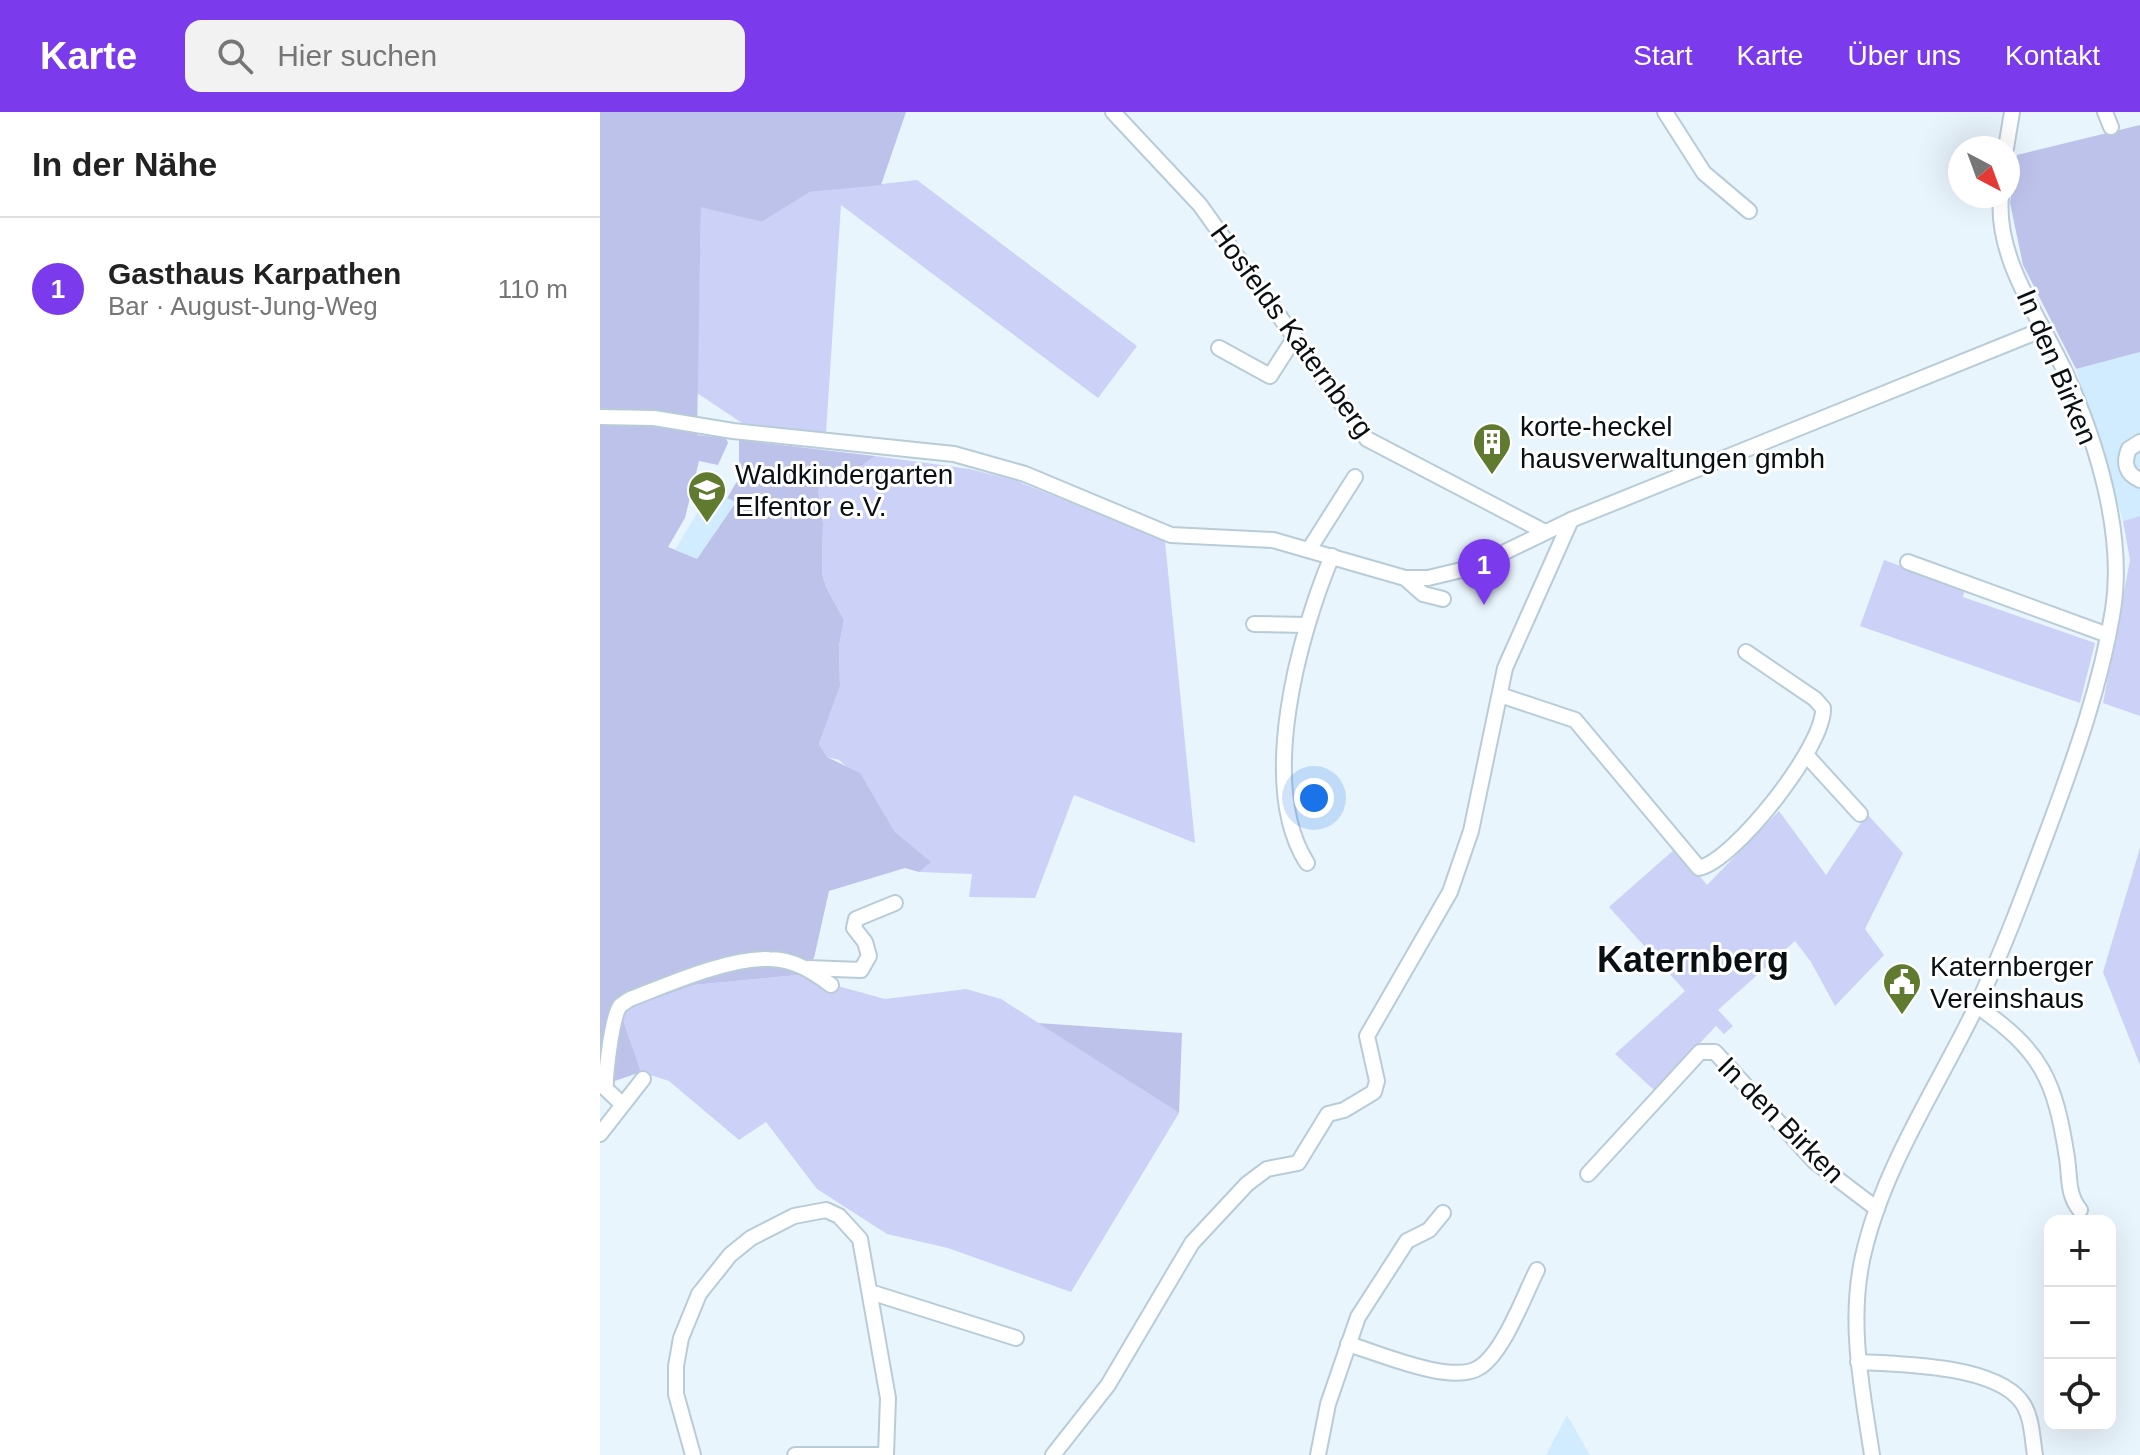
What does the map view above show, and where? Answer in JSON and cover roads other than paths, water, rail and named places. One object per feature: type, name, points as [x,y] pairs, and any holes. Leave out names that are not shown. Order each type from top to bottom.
[{"type":"street","name":"Hosfelds Katernberg","points":[[1113,112],[1200,205],[1367,439],[1545,532]]},
{"type":"street","points":[[1665,112],[1697,165],[1749,211]]},
{"type":"street","points":[[2008,136],[2012,112]]},
{"type":"street","points":[[2105,112],[2111,127]]},
{"type":"street","name":"In den Birken","points":[[1872,1455],[1855,1337],[1857,1291],[1877,1209],[1977,1006],[2018,909],[2081,741],[2108,635],[2115,569],[2112,529],[2098,469],[2068,379],[2010,260],[2003,234],[2002,208]]},
{"type":"street","points":[[600,417],[654,418],[733,431],[954,454],[1025,474],[1171,535],[1253,538],[1310,548],[1405,578],[1428,578],[1464,571],[1530,546],[1545,532],[1571,520],[2044,329]]},
{"type":"street","points":[[1219,348],[1270,376],[1295,337]]},
{"type":"street","points":[[2140,442],[2129,449],[2126,464],[2128,471],[2140,480]]},
{"type":"street","points":[[2098,469],[2126,464]]},
{"type":"street","points":[[1310,548],[1355,477]]},
{"type":"street","points":[[1053,1455],[1108,1385],[1192,1243],[1247,1184],[1267,1169],[1298,1163],[1328,1114],[1344,1110],[1374,1092],[1377,1081],[1368,1052],[1367,1036],[1450,892],[1471,831],[1505,668],[1518,631],[1571,520]]},
{"type":"street","points":[[1307,863],[1291,831],[1286,760],[1290,697],[1306,625],[1332,556]]},
{"type":"street","points":[[1908,562],[2108,635]]},
{"type":"street","points":[[1405,578],[1423,594],[1443,599]]},
{"type":"street","points":[[1254,624],[1306,625]]},
{"type":"street","points":[[1500,695],[1575,720],[1699,868],[1719,861],[1808,757],[1824,719],[1823,708],[1746,652]]},
{"type":"street","points":[[1808,757],[1860,814]]},
{"type":"street","points":[[622,1104],[605,1084],[615,1016],[620,1006],[655,989],[767,959],[807,968],[861,970],[869,956],[865,942],[854,928],[856,919],[895,903]]},
{"type":"street","points":[[807,968],[831,985]]},
{"type":"street","points":[[1977,1006],[2022,1040],[2047,1077],[2062,1123],[2070,1199],[2080,1210]]},
{"type":"street","name":"In den Birken","points":[[1588,1174],[1700,1052],[1707,1051],[1715,1052],[1814,1161],[1877,1209]]},
{"type":"street","points":[[600,1134],[643,1079]]},
{"type":"street","points":[[693,1455],[676,1394],[676,1366],[689,1314],[713,1273],[730,1255],[794,1216],[826,1210],[839,1216],[860,1239],[888,1398],[884,1455],[795,1455]]},
{"type":"street","points":[[1318,1455],[1328,1404],[1358,1317],[1407,1241],[1429,1230],[1443,1213]]},
{"type":"street","points":[[1348,1344],[1449,1374],[1470,1372],[1486,1362],[1498,1346],[1537,1270]]},
{"type":"street","points":[[870,1292],[1016,1338]]},
{"type":"street","points":[[1858,1362],[1953,1371],[2005,1387],[2026,1409],[2035,1455]]},
{"type":"place","name":"korte-heckel hausverwaltungen gmbh","points":[[1492,476]]},
{"type":"place","name":"Waldkindergarten Elfentor e.V.","points":[[707,524]]},
{"type":"place","name":"Gasthaus Karpathen","points":[[1484,605]]},
{"type":"place","name":"Katernberger Vereinshaus","points":[[1902,1016]]},
{"type":"district","name":"Katernberg","points":[[1693,959]]}]
